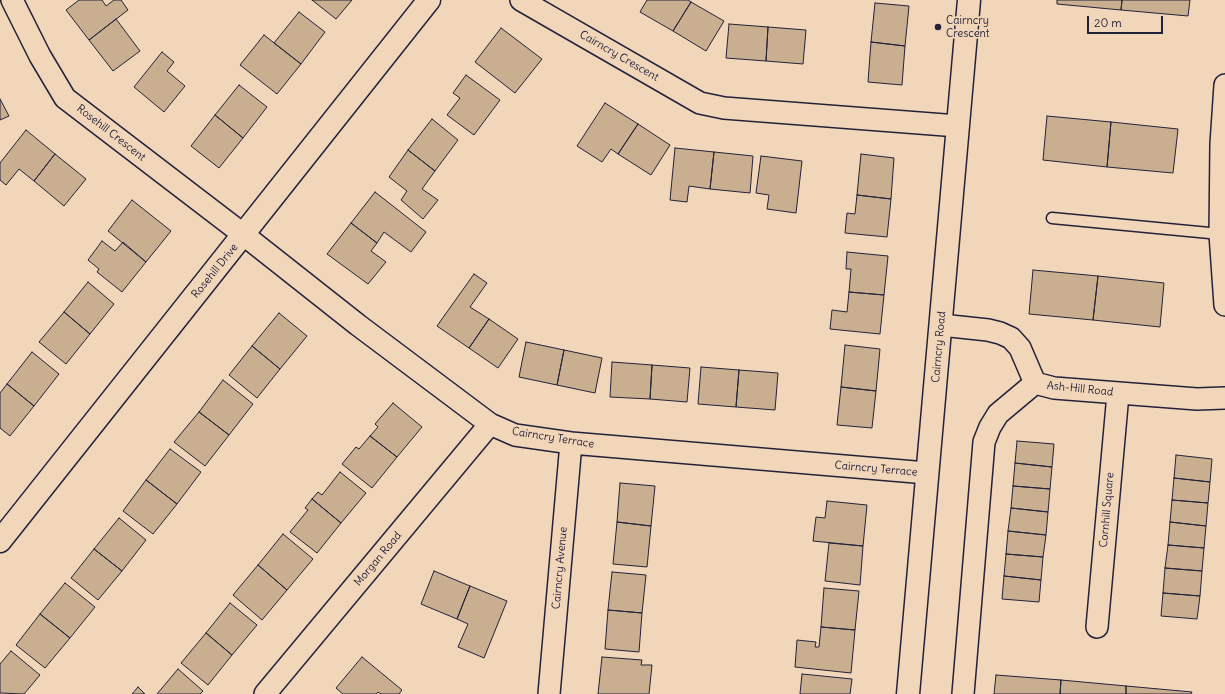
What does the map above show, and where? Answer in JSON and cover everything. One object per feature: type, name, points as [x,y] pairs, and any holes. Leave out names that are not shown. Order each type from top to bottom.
[{"type":"street","name":"Rosehill Crescent","points":[[12,0],[40,56],[65,98],[244,235]]},
{"type":"street","name":"Rosehill Drive","points":[[0,542],[429,0]]},
{"type":"street","name":"Cairncry Crescent","points":[[521,0],[700,103],[724,108],[958,126]]},
{"type":"street","name":"Cairncry Road","points":[[908,694],[969,0]]},
{"type":"street","points":[[1225,85],[1221,144],[1220,234],[1225,305]]},
{"type":"street","name":"Cairncry Terrace","points":[[244,235],[358,325],[490,424],[515,435],[571,443],[927,473]]},
{"type":"street","name":"Ash-Hill Road","points":[[941,325],[988,330],[1011,338],[1020,348],[1035,383],[1054,388],[1197,399],[1225,398]]},
{"type":"street","points":[[964,694],[984,442],[990,427],[998,414],[1035,383]]},
{"type":"street","name":"Cornhill Square","points":[[1097,627],[1118,394]]},
{"type":"street","name":"Morgan Road","points":[[265,694],[490,424]]},
{"type":"street","name":"Cairncry Avenue","points":[[549,694],[571,443]]},
{"type":"lane","points":[[1052,218],[1220,234]]},
{"type":"building","points":[[79,0],[102,0],[106,6],[114,0],[121,0],[128,10],[89,40],[66,10]]},
{"type":"building","points":[[312,0],[352,0],[336,19]]},
{"type":"building","points":[[647,0],[688,0],[691,2],[673,31],[640,12]]},
{"type":"building","points":[[1057,0],[1122,0],[1121,10],[1057,4]]},
{"type":"building","points":[[1122,0],[1190,0],[1188,16],[1121,10]]},
{"type":"building","points":[[691,2],[724,21],[706,51],[673,31]]},
{"type":"building","points":[[875,3],[909,6],[905,46],[871,42]]},
{"type":"building","points":[[299,12],[325,32],[301,64],[274,43]]},
{"type":"building","points":[[116,19],[140,51],[113,71],[89,40]]},
{"type":"building","points":[[729,24],[768,27],[766,61],[726,58]]},
{"type":"building","points":[[768,27],[806,30],[803,64],[766,61]]},
{"type":"building","points":[[501,28],[542,59],[515,93],[475,62]]},
{"type":"building","points":[[264,35],[301,64],[277,94],[240,65]]},
{"type":"building","points":[[871,42],[905,46],[902,85],[868,82]]},
{"type":"building","points":[[162,52],[174,62],[167,71],[185,86],[164,112],[134,87]]},
{"type":"building","points":[[466,75],[500,100],[474,135],[447,115],[460,98],[453,93]]},
{"type":"building","points":[[239,85],[267,107],[243,138],[215,115]]},
{"type":"building","points":[[0,99],[9,116],[0,120]]},
{"type":"building","points":[[605,103],[638,124],[618,154],[611,149],[602,162],[577,146]]},
{"type":"building","points":[[215,115],[243,138],[219,168],[191,146]]},
{"type":"building","points":[[1047,116],[1111,122],[1107,167],[1043,160]]},
{"type":"building","points":[[432,119],[458,140],[435,171],[408,150]]},
{"type":"building","points":[[1111,122],[1178,129],[1173,173],[1107,167]]},
{"type":"building","points":[[638,124],[670,145],[651,175],[618,154]]},
{"type":"building","points":[[26,130],[55,154],[34,181],[19,169],[6,185],[0,180],[0,163]]},
{"type":"building","points":[[675,148],[714,152],[710,189],[689,186],[687,202],[670,200]]},
{"type":"building","points":[[408,150],[435,171],[422,189],[438,200],[423,219],[401,200],[407,191],[389,177]]},
{"type":"building","points":[[714,152],[753,156],[750,193],[710,189]]},
{"type":"building","points":[[55,154],[86,179],[64,206],[34,181]]},
{"type":"building","points":[[861,154],[894,158],[891,199],[857,195]]},
{"type":"building","points":[[761,156],[802,161],[796,213],[767,209],[769,195],[756,193]]},
{"type":"building","points":[[375,192],[426,232],[411,252],[384,232],[377,243],[351,223]]},
{"type":"building","points":[[857,195],[891,199],[887,237],[845,233],[847,213],[855,214]]},
{"type":"building","points":[[132,200],[171,231],[146,262],[108,231]]},
{"type":"building","points":[[351,223],[377,243],[371,251],[386,262],[368,284],[327,254]]},
{"type":"building","points":[[102,241],[115,251],[123,242],[146,262],[122,292],[97,272],[99,269],[88,260]]},
{"type":"building","points":[[847,252],[888,256],[884,295],[849,292],[851,269],[846,269]]},
{"type":"building","points":[[1033,270],[1098,276],[1093,320],[1029,314]]},
{"type":"building","points":[[474,274],[487,283],[470,307],[489,319],[469,348],[437,326]]},
{"type":"building","points":[[1098,276],[1164,283],[1160,327],[1093,320]]},
{"type":"building","points":[[88,282],[114,304],[90,334],[64,312]]},
{"type":"building","points":[[849,292],[884,295],[880,334],[830,329],[832,310],[847,312]]},
{"type":"building","points":[[64,312],[90,334],[66,364],[39,342]]},
{"type":"building","points":[[279,313],[307,336],[280,369],[252,346]]},
{"type":"building","points":[[489,319],[518,339],[498,368],[469,348]]},
{"type":"building","points":[[526,342],[564,350],[557,385],[519,377]]},
{"type":"building","points":[[845,345],[880,349],[876,391],[841,387]]},
{"type":"building","points":[[252,346],[280,369],[257,398],[229,375]]},
{"type":"building","points":[[564,350],[602,358],[595,393],[557,385]]},
{"type":"building","points":[[32,352],[59,374],[34,406],[7,384]]},
{"type":"building","points":[[612,362],[652,365],[650,399],[610,397]]},
{"type":"building","points":[[652,365],[690,368],[687,402],[650,399]]},
{"type":"building","points":[[701,367],[739,370],[736,407],[698,404]]},
{"type":"building","points":[[739,370],[778,373],[775,410],[736,407]]},
{"type":"building","points":[[223,380],[253,404],[229,435],[199,412]]},
{"type":"building","points":[[7,384],[34,406],[10,436],[0,428],[0,393]]},
{"type":"building","points":[[841,387],[876,391],[872,428],[837,425]]},
{"type":"building","points":[[393,403],[422,427],[397,457],[370,436],[378,427],[375,424]]},
{"type":"building","points":[[199,412],[229,435],[205,466],[174,442]]},
{"type":"building","points":[[370,436],[397,457],[372,488],[342,464],[356,447],[359,449]]},
{"type":"building","points":[[1017,441],[1054,444],[1052,467],[1015,463]]},
{"type":"building","points":[[170,449],[201,472],[177,504],[146,480]]},
{"type":"building","points":[[1176,455],[1212,459],[1210,482],[1174,478]]},
{"type":"building","points":[[1015,463],[1052,467],[1050,489],[1013,486]]},
{"type":"building","points":[[340,472],[366,493],[341,523],[312,499],[318,492],[322,495]]},
{"type":"building","points":[[1174,478],[1210,482],[1208,503],[1172,500]]},
{"type":"building","points":[[146,480],[177,504],[153,534],[123,511]]},
{"type":"building","points":[[620,483],[655,486],[651,526],[617,522]]},
{"type":"building","points":[[1013,486],[1050,489],[1048,512],[1011,508]]},
{"type":"building","points":[[312,499],[341,523],[317,553],[290,532],[308,510],[305,508]]},
{"type":"building","points":[[1172,500],[1208,503],[1206,526],[1170,522]]},
{"type":"building","points":[[827,501],[867,505],[863,546],[813,541],[816,517],[825,518]]},
{"type":"building","points":[[1011,508],[1048,512],[1046,535],[1008,531]]},
{"type":"building","points":[[119,518],[146,540],[122,571],[94,549]]},
{"type":"building","points":[[617,522],[651,526],[647,567],[613,564]]},
{"type":"building","points":[[1170,522],[1206,526],[1204,548],[1168,545]]},
{"type":"building","points":[[1008,531],[1046,535],[1043,557],[1006,554]]},
{"type":"building","points":[[283,534],[313,559],[287,590],[258,565]]},
{"type":"building","points":[[829,543],[863,546],[860,585],[825,581]]},
{"type":"building","points":[[1168,545],[1204,548],[1202,571],[1165,568]]},
{"type":"building","points":[[94,549],[122,571],[98,600],[71,578]]},
{"type":"building","points":[[1006,554],[1043,557],[1041,580],[1004,576]]},
{"type":"building","points":[[258,565],[287,590],[262,620],[233,595]]},
{"type":"building","points":[[1165,568],[1202,571],[1200,596],[1163,593]]},
{"type":"building","points":[[434,571],[470,586],[457,619],[421,604]]},
{"type":"building","points":[[612,572],[646,575],[642,613],[608,610]]},
{"type":"building","points":[[1004,576],[1041,580],[1039,602],[1002,599]]},
{"type":"building","points":[[65,583],[95,607],[70,638],[40,614]]},
{"type":"building","points":[[470,586],[507,601],[484,658],[458,647],[468,624],[457,619]]},
{"type":"building","points":[[824,588],[859,591],[855,630],[821,627]]},
{"type":"building","points":[[1163,593],[1200,596],[1197,619],[1161,616]]},
{"type":"building","points":[[230,603],[257,625],[232,655],[206,633]]},
{"type":"building","points":[[608,610],[642,613],[639,652],[605,649]]},
{"type":"building","points":[[40,614],[70,638],[45,668],[16,645]]},
{"type":"building","points":[[821,627],[855,630],[851,673],[795,667],[797,640],[816,642],[815,647],[819,647]]},
{"type":"building","points":[[206,633],[232,655],[208,685],[181,663]]},
{"type":"building","points":[[11,651],[40,675],[24,694],[0,693],[0,664]]},
{"type":"building","points":[[362,657],[402,690],[399,694],[381,694],[378,692],[376,694],[343,694],[336,688]]},
{"type":"building","points":[[602,657],[642,660],[641,665],[652,665],[649,694],[598,694]]},
{"type":"building","points":[[178,669],[203,691],[200,694],[157,694]]},
{"type":"building","points":[[802,674],[852,679],[850,694],[800,694]]},
{"type":"building","points":[[996,675],[1061,680],[1060,694],[994,694]]},
{"type":"building","points":[[1061,680],[1126,686],[1126,694],[1060,694]]},
{"type":"building","points":[[1126,686],[1192,692],[1191,694],[1126,694]]},
{"type":"building","points":[[138,687],[145,694],[132,694]]},
{"type":"place","name":"Cairncry Crescent","points":[[938,27]]}]
